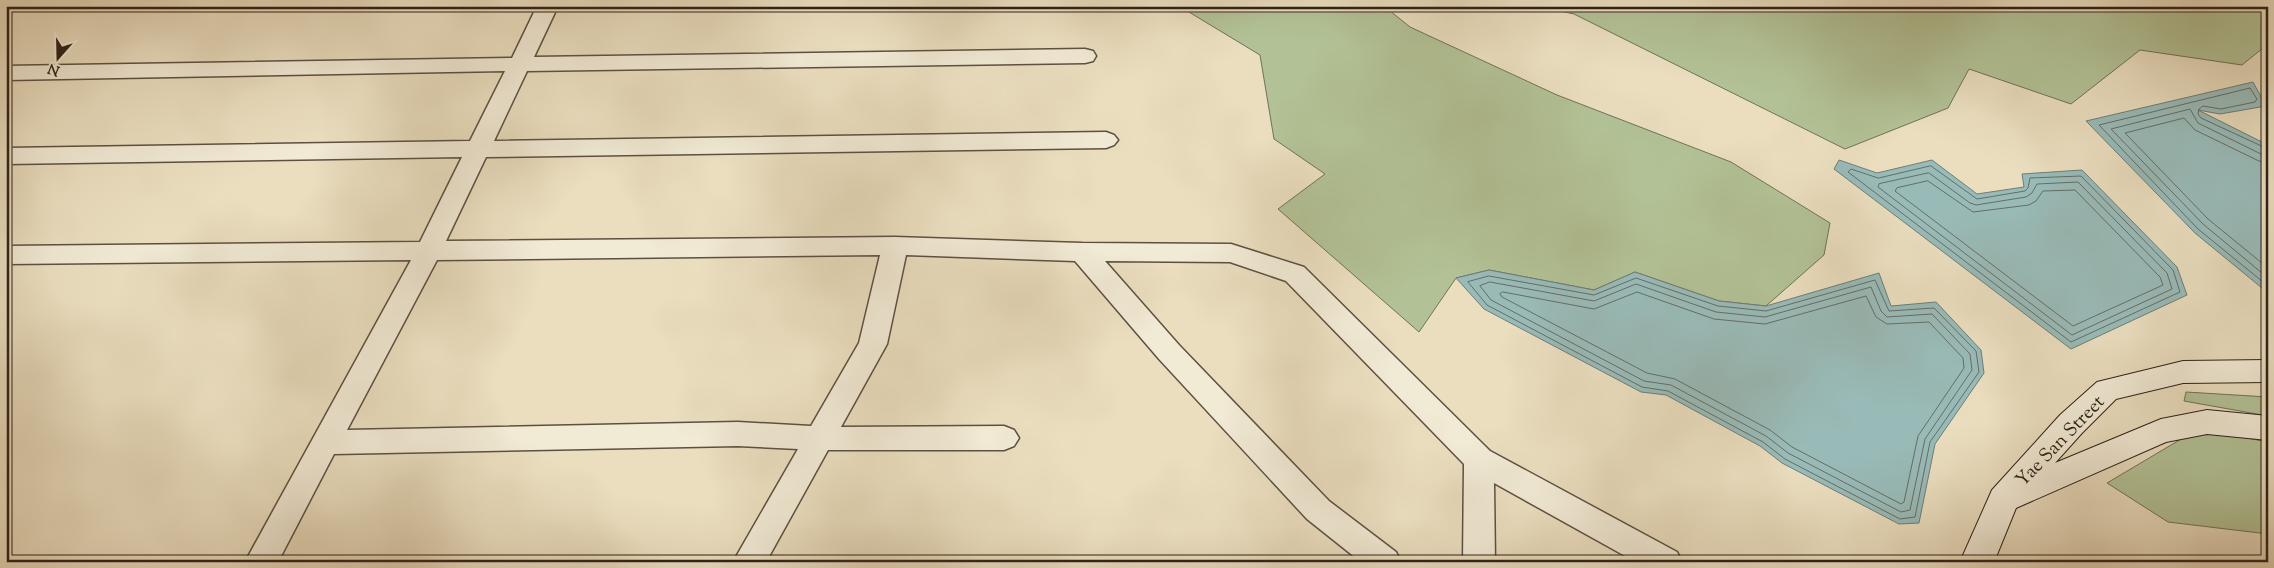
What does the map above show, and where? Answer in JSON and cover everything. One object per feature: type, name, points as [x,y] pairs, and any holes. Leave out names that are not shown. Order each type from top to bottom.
[{"type":"main road","name":"Yae San Street","points":[[1977,562],[2003,500],[2071,424],[2106,390],[2183,372],[2268,371]]},
{"type":"main road","points":[[2003,500],[2161,431],[2207,422],[2251,424],[2268,428]]},
{"type":"street","points":[[261,562],[430,250],[548,6]]},
{"type":"street","points":[[6,73],[1085,56]]},
{"type":"street","points":[[6,156],[1106,140]]},
{"type":"street","points":[[749,562],[873,344],[895,246]]},
{"type":"street","points":[[6,255],[895,246],[1082,252],[1231,253],[1295,274],[1479,460],[1666,562]]},
{"type":"street","points":[[1082,252],[1169,352],[1318,510],[1385,562]]},
{"type":"street","points":[[325,442],[738,434],[840,438],[1004,438]]},
{"type":"street","points":[[1479,460],[1479,562]]},
{"type":"green space","points":[[1179,6],[1384,6],[1410,27],[1557,95],[1731,162],[1830,223],[1824,255],[1766,306],[1719,301],[1635,272],[1594,290],[1489,270],[1456,278],[1419,332],[1278,209],[1325,174],[1274,139],[1260,55]]},
{"type":"green space","points":[[1535,6],[2268,6],[2268,44],[2242,65],[2140,50],[2071,104],[1969,69],[1948,108],[1845,149],[1574,14]]},
{"type":"green space","points":[[2186,392],[2268,397],[2268,416],[2184,401]]},
{"type":"green space","points":[[2198,429],[2268,442],[2268,534],[2168,522],[2107,483]]},
{"type":"water","points":[[2253,82],[2266,106],[2220,114],[2198,110],[2268,145],[2268,293],[2195,233],[2086,121]]},
{"type":"water","points":[[1839,160],[1877,173],[1932,160],[1977,194],[2024,187],[2022,174],[2082,170],[2177,267],[2187,295],[2071,349],[1834,169]]},
{"type":"water","points":[[1489,270],[1594,290],[1635,272],[1719,301],[1766,306],[1879,273],[1891,306],[1936,302],[1981,350],[1984,373],[1935,444],[1919,523],[1899,524],[1782,463],[1760,446],[1666,395],[1641,392],[1484,309],[1456,278]]}]
